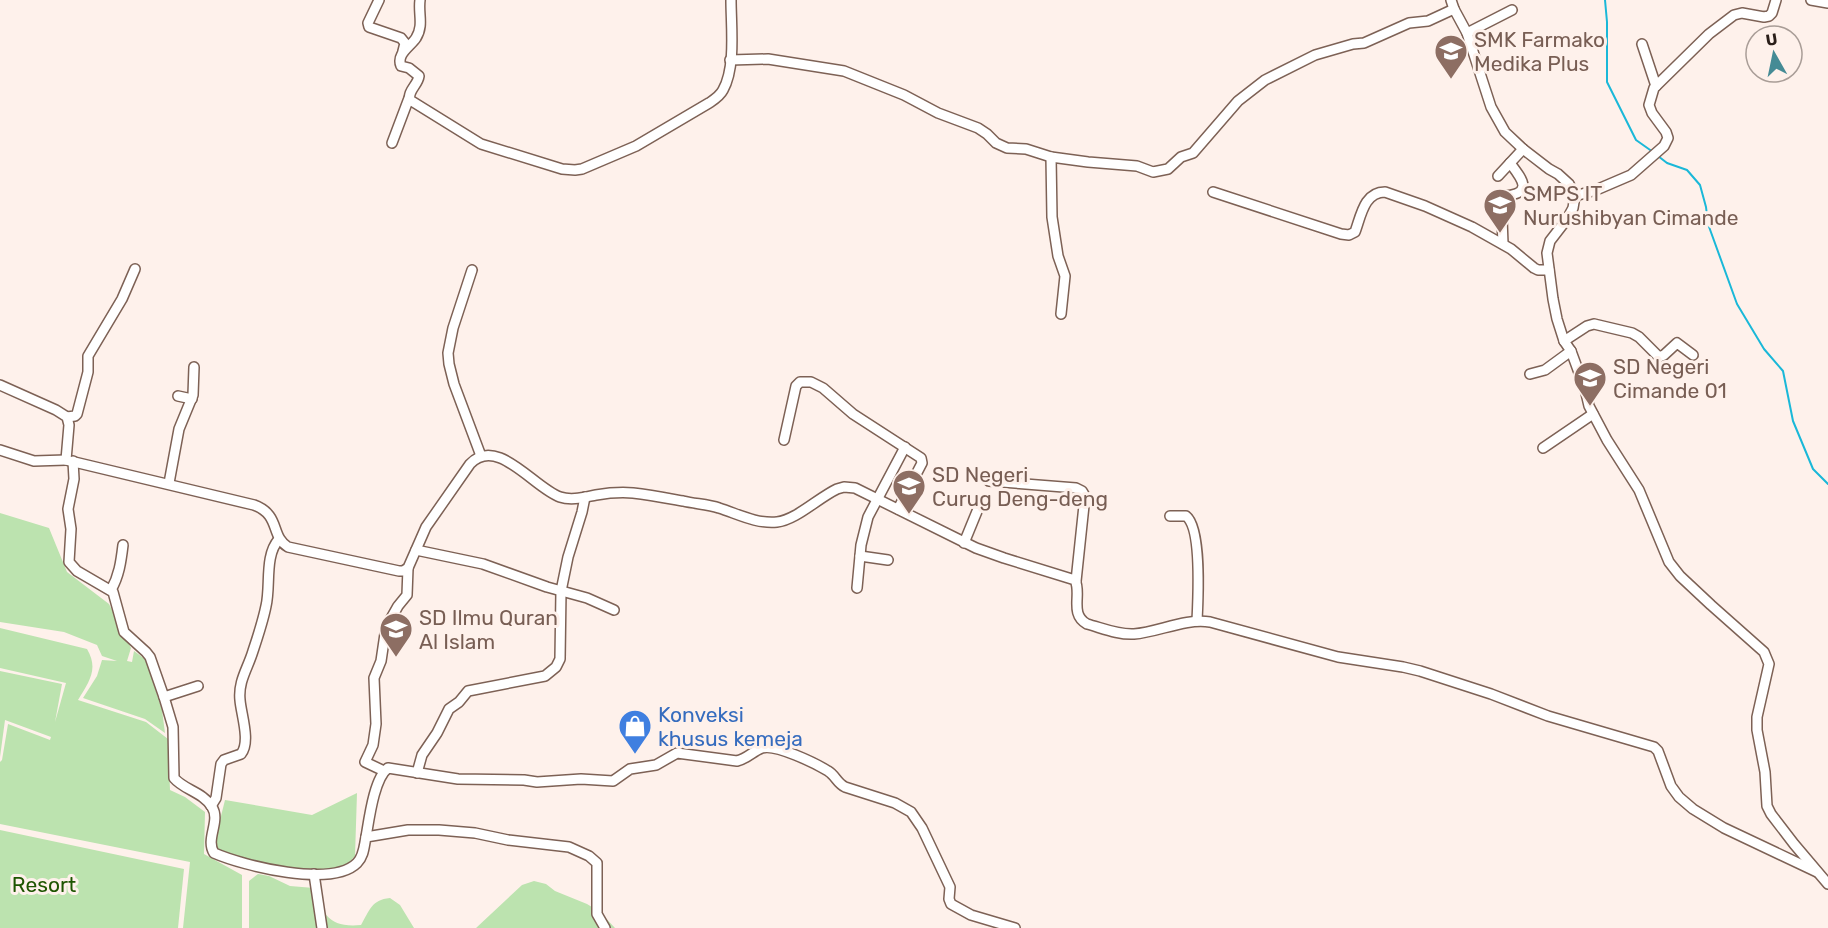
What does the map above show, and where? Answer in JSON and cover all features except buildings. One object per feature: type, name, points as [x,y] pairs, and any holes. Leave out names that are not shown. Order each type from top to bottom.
[{"type":"street","points":[[379,0],[368,23],[369,27],[401,38],[405,43],[400,59],[401,65],[412,70],[419,78],[409,94],[392,142]]},
{"type":"street","points":[[403,53],[420,31],[420,0]]},
{"type":"street","points":[[409,98],[481,144],[562,169],[576,170],[636,146],[709,103],[723,91],[730,60],[731,0]]},
{"type":"street","points":[[1575,196],[1624,179],[1664,146],[1668,138],[1649,105],[1651,94],[1656,86],[1709,34],[1734,15],[1742,13],[1769,16],[1776,0]]},
{"type":"street","points":[[1811,0],[1828,3]]},
{"type":"street","points":[[730,60],[768,59],[844,71],[978,128],[996,143],[1011,149],[1026,149],[1051,157],[1088,162],[1137,166],[1153,172],[1168,168],[1182,157],[1196,151],[1238,101],[1265,80],[1322,53],[1364,42],[1409,23],[1428,21],[1453,5],[1467,33],[1491,107],[1505,132],[1523,149],[1569,184],[1575,196],[1573,208],[1548,246],[1554,304],[1564,341],[1571,351],[1593,414],[1639,490],[1669,562],[1680,576],[1764,652],[1768,659],[1767,676],[1757,717],[1757,730],[1765,772],[1767,806],[1817,873],[1828,884]]},
{"type":"street","points":[[1467,33],[1512,10]]},
{"type":"street","points":[[1642,44],[1656,86]]},
{"type":"street","points":[[1498,176],[1523,149]]},
{"type":"street","points":[[1051,157],[1052,217],[1058,256],[1065,276],[1061,314]]},
{"type":"street","points":[[1505,196],[1520,193],[1524,185],[1510,163]]},
{"type":"street","points":[[1213,192],[1349,235],[1355,232],[1370,196],[1385,192],[1455,218],[1503,244],[1534,268],[1549,270]]},
{"type":"street","points":[[1502,218],[1503,244]]},
{"type":"street","points":[[0,386],[67,417],[75,416],[88,372],[88,356],[122,299],[135,268]]},
{"type":"street","points":[[472,270],[453,328],[448,353],[454,384],[481,456]]},
{"type":"street","points":[[1564,341],[1594,324],[1632,333],[1659,357],[1677,343],[1693,355]]},
{"type":"street","points":[[1530,374],[1545,370],[1571,351]]},
{"type":"street","points":[[169,483],[179,429],[192,399],[194,367]]},
{"type":"street","points":[[784,440],[796,386],[800,382],[811,382],[824,388],[846,408],[875,429],[921,458],[922,463],[898,509]]},
{"type":"street","points":[[178,396],[192,399]]},
{"type":"street","points":[[1543,448],[1593,414]]},
{"type":"street","points":[[67,417],[70,461],[74,479],[68,509],[71,529],[69,562],[77,571],[111,590],[124,632],[148,654],[174,731],[174,778],[196,792],[211,806],[214,816],[211,845],[214,853],[288,873],[314,874],[345,871],[352,867],[362,855],[374,798],[384,771],[388,768],[466,780],[613,781],[630,769],[658,764],[677,753],[737,761],[748,758],[762,748],[780,749],[827,770],[839,784],[845,787],[886,800],[911,812],[922,828],[950,887],[948,899],[951,904],[971,915],[1015,928]]},
{"type":"street","points":[[857,588],[862,538],[868,517],[905,447]]},
{"type":"street","points":[[0,450],[34,461],[70,461],[169,483],[260,507],[272,519],[279,539],[288,547],[392,570],[404,571],[408,568]]},
{"type":"street","points":[[384,771],[365,762],[373,745],[376,723],[374,678],[381,661],[389,622],[407,595],[408,568],[426,527],[470,464],[481,456],[494,455],[503,459],[560,497],[570,499],[618,493],[644,494],[713,507],[747,518],[770,522],[780,522],[791,518],[826,494],[841,488],[855,488],[964,543],[1076,581]]},
{"type":"street","points":[[989,482],[1076,488],[1082,491],[1084,496],[1076,581],[1077,613],[1087,624],[1132,634],[1197,621],[1217,624],[1338,657],[1411,669],[1491,693],[1548,716],[1607,735],[1654,747],[1658,751],[1674,790],[1693,809],[1724,828],[1817,873]]},
{"type":"street","points":[[417,773],[422,755],[449,709],[468,691],[537,678],[556,667],[561,651],[561,591],[585,497]]},
{"type":"street","points":[[964,543],[980,504]]},
{"type":"street","points":[[1170,516],[1186,516],[1193,525],[1198,569],[1197,621]]},
{"type":"street","points":[[211,806],[216,798],[222,761],[241,754],[246,746],[240,686],[263,619],[273,549],[279,539]]},
{"type":"street","points":[[111,590],[121,567],[123,545]]},
{"type":"street","points":[[416,550],[483,564],[587,598],[614,610]]},
{"type":"street","points":[[860,556],[888,560]]},
{"type":"street","points":[[164,697],[198,686]]},
{"type":"street","points":[[366,837],[408,830],[439,830],[563,846],[579,851],[592,857],[597,863],[597,914],[605,928]]},
{"type":"street","points":[[314,874],[322,928]]},
{"type":"green space","points":[[0,513],[49,528],[67,572],[109,604],[131,648],[127,661],[132,662],[134,651],[145,659],[162,710],[165,733],[145,719],[83,698],[97,676],[102,660],[117,661],[102,656],[97,645],[64,632],[0,622]]},
{"type":"green space","points":[[0,628],[87,649],[91,656],[91,675],[78,700],[146,722],[168,739],[170,790],[185,797],[205,812],[204,854],[242,875],[242,928],[183,928],[190,862],[0,824],[0,762],[8,724],[50,740],[51,737],[5,720],[0,757],[0,671],[62,684],[55,722],[66,683],[0,668]]},
{"type":"green space","points":[[357,793],[355,856],[344,868],[306,872],[218,852],[215,840],[225,800],[312,815]]},
{"type":"green space","name":"Resort","points":[[0,830],[184,869],[178,928],[0,928]]},
{"type":"green space","points":[[258,874],[269,876],[290,886],[314,888],[324,912],[341,924],[361,925],[375,903],[390,898],[400,905],[414,928],[249,928],[249,881]]},
{"type":"green space","points":[[534,881],[546,884],[555,891],[587,904],[600,912],[615,928],[476,928],[522,885]]},
{"type":"waterway","points":[[1605,0],[1607,82],[1636,140],[1653,152]]},
{"type":"waterway","points":[[1658,156],[1667,163],[1687,170],[1700,185],[1708,224],[1737,304],[1764,349],[1783,371],[1793,421],[1813,469],[1828,484]]},
{"type":"place","name":"SMK Farmako Medika Plus","points":[[1451,80]]},
{"type":"place","name":"SMPS IT Nurushibyan Cimande","points":[[1500,234]]},
{"type":"place","name":"SD Negeri Cimande 01","points":[[1590,407]]},
{"type":"place","name":"SD Negeri Curug Deng-deng","points":[[909,515]]},
{"type":"place","name":"SD Ilmu Quran Al Islam","points":[[396,658]]},
{"type":"place","name":"Konveksi khusus kemeja","points":[[635,755]]}]
